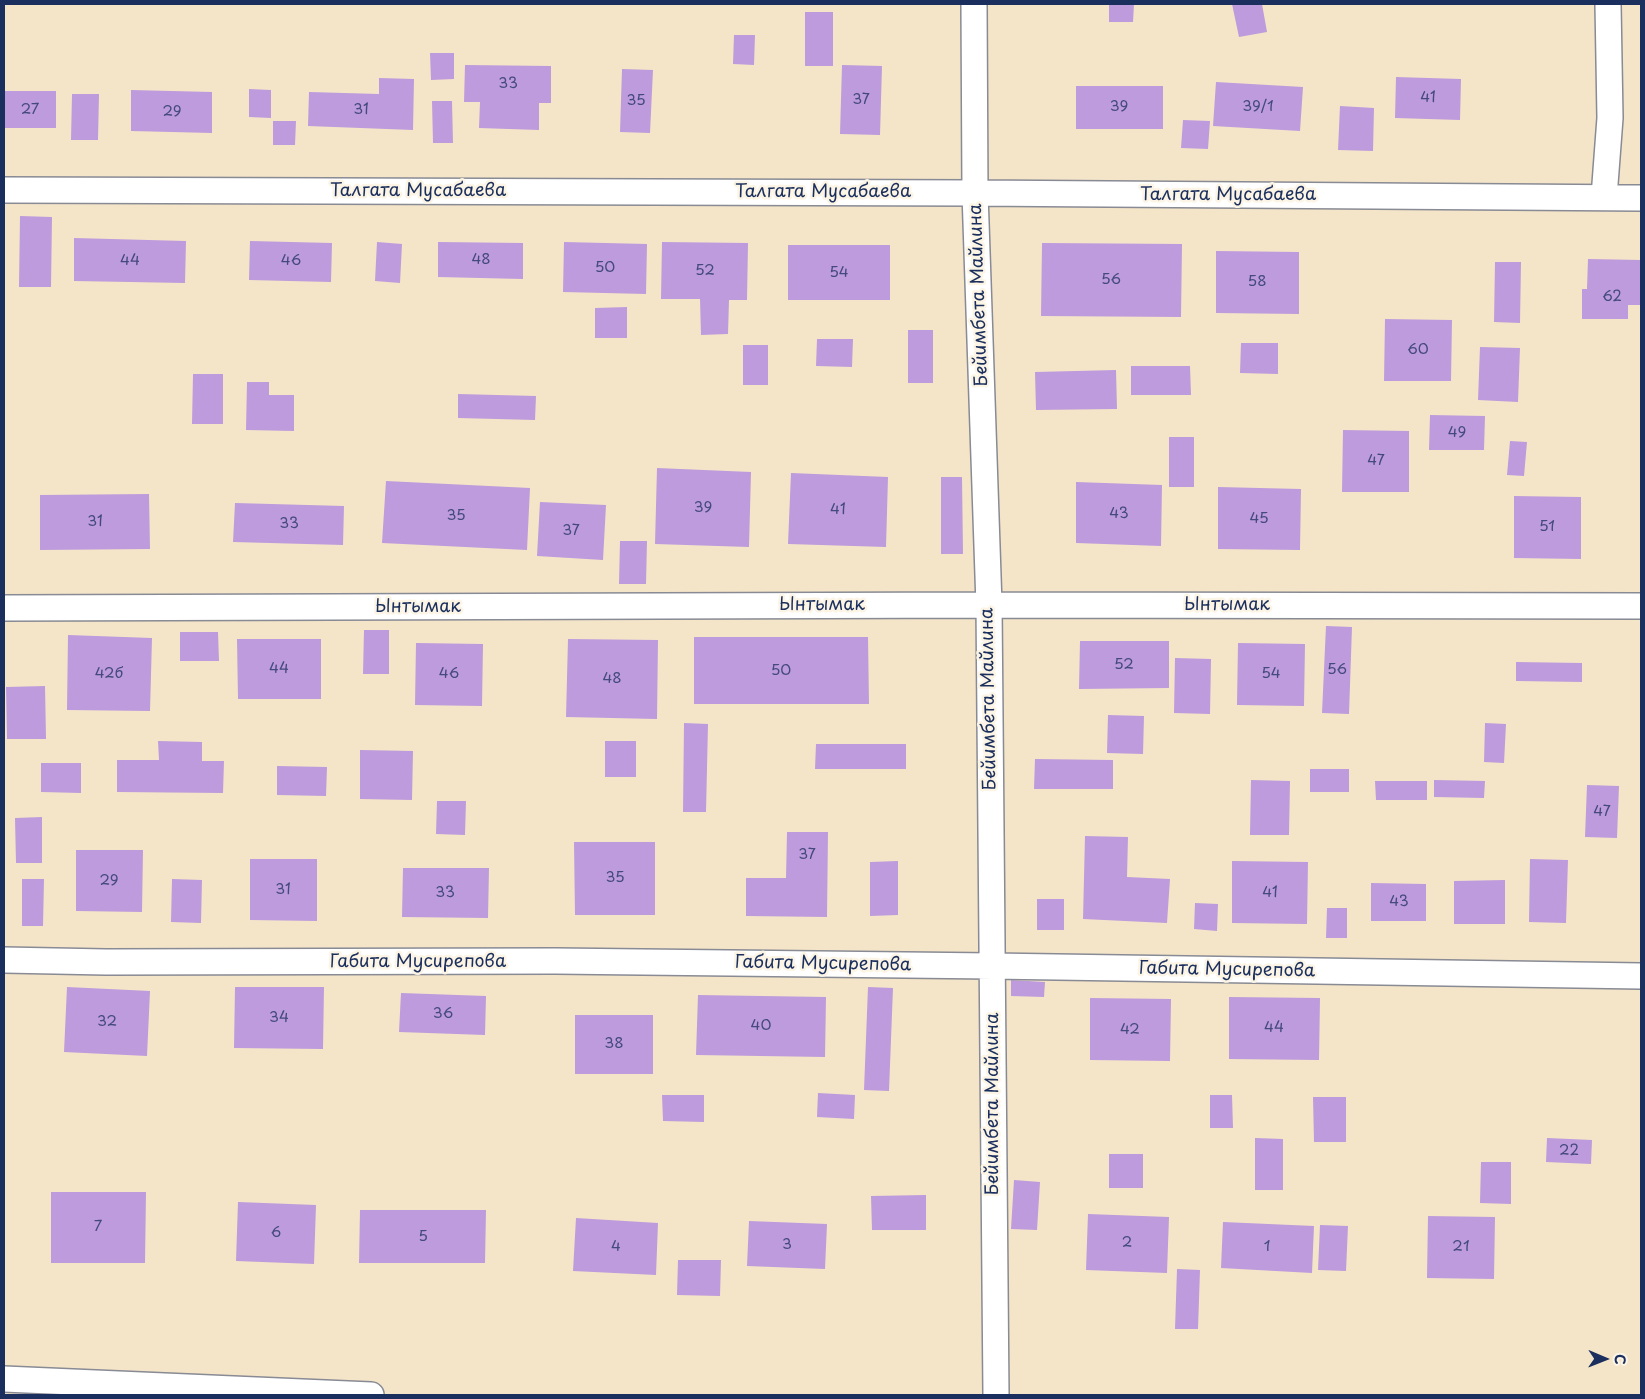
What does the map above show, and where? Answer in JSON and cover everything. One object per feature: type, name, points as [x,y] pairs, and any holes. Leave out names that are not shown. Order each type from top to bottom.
[{"type":"street","name":"Бейимбета Майлина","points":[[974,4],[975,193],[988,605],[996,1395]]},
{"type":"street","points":[[1604,198],[1610,118],[1608,4]]},
{"type":"street","name":"Талгата Мусабаева","points":[[4,190],[975,193],[1641,198]]},
{"type":"street","name":"Ынтымак","points":[[4,608],[988,605],[1641,606]]},
{"type":"street","name":"Габита Мусирепова","points":[[4,960],[106,962],[555,961],[1641,976]]},
{"type":"street","points":[[4,1379],[371,1395]]},
{"type":"building","points":[[1109,4],[1134,4],[1133,22],[1109,22]]},
{"type":"building","points":[[1232,4],[1262,4],[1267,32],[1239,37]]},
{"type":"building","points":[[805,12],[833,12],[833,66],[805,66]]},
{"type":"building","points":[[734,35],[755,35],[754,65],[733,64]]},
{"type":"building","points":[[430,53],[454,53],[454,79],[431,80]]},
{"type":"building","points":[[465,65],[551,66],[551,103],[539,103],[539,130],[479,128],[480,102],[464,102]]},
{"type":"building","points":[[842,65],[882,66],[880,135],[840,134]]},
{"type":"building","points":[[622,69],[653,70],[650,133],[620,132]]},
{"type":"building","points":[[1396,77],[1461,79],[1460,120],[1395,118]]},
{"type":"building","points":[[379,78],[414,79],[413,130],[308,126],[309,92],[379,94]]},
{"type":"building","points":[[1216,82],[1303,87],[1300,131],[1213,126]]},
{"type":"building","points":[[1076,86],[1163,86],[1163,129],[1076,129]]},
{"type":"building","points":[[249,89],[271,90],[271,118],[249,117]]},
{"type":"building","points":[[131,90],[212,92],[212,133],[131,131]]},
{"type":"building","points":[[4,91],[56,91],[56,128],[4,128]]},
{"type":"building","points":[[72,94],[99,94],[98,140],[71,140]]},
{"type":"building","points":[[432,101],[452,101],[453,143],[433,143]]},
{"type":"building","points":[[1340,106],[1374,108],[1373,151],[1338,150]]},
{"type":"building","points":[[1183,120],[1210,121],[1208,149],[1181,148]]},
{"type":"building","points":[[273,121],[296,121],[295,145],[273,145]]},
{"type":"building","points":[[20,216],[52,217],[51,287],[19,287]]},
{"type":"building","points":[[74,238],[186,241],[185,283],[74,281]]},
{"type":"building","points":[[250,241],[332,243],[331,282],[249,280]]},
{"type":"building","points":[[377,242],[402,244],[400,283],[375,281]]},
{"type":"building","points":[[438,242],[523,243],[523,279],[438,277]]},
{"type":"building","points":[[564,242],[647,244],[646,294],[563,292]]},
{"type":"building","points":[[662,242],[748,243],[747,300],[729,300],[728,334],[701,335],[700,299],[661,299]]},
{"type":"building","points":[[1042,243],[1182,244],[1181,317],[1041,316]]},
{"type":"building","points":[[788,245],[890,245],[890,300],[788,300]]},
{"type":"building","points":[[1216,251],[1299,252],[1299,314],[1216,313]]},
{"type":"building","points":[[1588,259],[1641,260],[1641,305],[1628,305],[1628,319],[1582,319],[1582,289],[1587,289]]},
{"type":"building","points":[[1495,262],[1521,262],[1520,323],[1494,322]]},
{"type":"building","points":[[627,307],[627,338],[595,338],[595,308]]},
{"type":"building","points":[[1385,319],[1452,320],[1451,381],[1384,381]]},
{"type":"building","points":[[908,330],[933,330],[933,383],[908,383]]},
{"type":"building","points":[[817,339],[853,339],[852,367],[816,366]]},
{"type":"building","points":[[1241,343],[1278,343],[1278,374],[1240,373]]},
{"type":"building","points":[[743,345],[768,345],[768,385],[743,385]]},
{"type":"building","points":[[1480,347],[1520,348],[1518,402],[1478,400]]},
{"type":"building","points":[[1131,366],[1190,366],[1191,395],[1131,395]]},
{"type":"building","points":[[1116,370],[1117,409],[1036,410],[1035,372]]},
{"type":"building","points":[[193,374],[223,374],[223,424],[192,424]]},
{"type":"building","points":[[247,382],[269,382],[269,395],[294,395],[294,431],[246,430]]},
{"type":"building","points":[[458,394],[536,396],[535,420],[458,418]]},
{"type":"building","points":[[1430,415],[1485,416],[1484,450],[1429,450]]},
{"type":"building","points":[[1343,430],[1409,431],[1409,492],[1342,492]]},
{"type":"building","points":[[1169,437],[1194,437],[1194,487],[1169,487]]},
{"type":"building","points":[[1510,441],[1527,442],[1524,476],[1507,475]]},
{"type":"building","points":[[657,468],[751,472],[749,547],[655,544]]},
{"type":"building","points":[[791,473],[888,477],[886,547],[788,544]]},
{"type":"building","points":[[941,477],[962,477],[963,554],[941,554]]},
{"type":"building","points":[[386,481],[530,488],[527,550],[382,543]]},
{"type":"building","points":[[1076,482],[1162,485],[1161,546],[1076,543]]},
{"type":"building","points":[[1218,487],[1301,489],[1300,550],[1218,549]]},
{"type":"building","points":[[149,494],[150,549],[40,550],[40,495]]},
{"type":"building","points":[[1514,496],[1581,497],[1581,559],[1514,558]]},
{"type":"building","points":[[540,502],[606,505],[603,560],[537,556]]},
{"type":"building","points":[[235,503],[344,506],[343,545],[233,542]]},
{"type":"building","points":[[620,541],[647,541],[646,584],[619,584]]},
{"type":"building","points":[[1326,626],[1352,627],[1349,714],[1322,713]]},
{"type":"building","points":[[364,630],[389,630],[389,674],[363,674]]},
{"type":"building","points":[[180,632],[218,632],[219,661],[180,661]]},
{"type":"building","points":[[68,635],[152,638],[150,711],[67,710]]},
{"type":"building","points":[[694,637],[868,637],[869,704],[694,704]]},
{"type":"building","points":[[237,639],[321,639],[321,699],[238,699]]},
{"type":"building","points":[[568,639],[658,640],[657,719],[566,717]]},
{"type":"building","points":[[1080,641],[1169,641],[1169,688],[1079,689]]},
{"type":"building","points":[[416,643],[483,644],[482,706],[415,705]]},
{"type":"building","points":[[1238,643],[1305,644],[1304,706],[1237,705]]},
{"type":"building","points":[[1175,658],[1211,659],[1210,714],[1174,713]]},
{"type":"building","points":[[1516,662],[1582,663],[1582,682],[1516,681]]},
{"type":"building","points":[[45,686],[46,739],[7,739],[6,687]]},
{"type":"building","points":[[1108,715],[1144,716],[1143,754],[1107,753]]},
{"type":"building","points":[[684,723],[708,724],[706,812],[683,812]]},
{"type":"building","points":[[1485,723],[1506,724],[1504,763],[1484,762]]},
{"type":"building","points":[[158,741],[202,742],[202,761],[224,761],[223,793],[117,792],[117,760],[159,760]]},
{"type":"building","points":[[605,741],[636,741],[636,777],[605,777]]},
{"type":"building","points":[[816,744],[906,744],[906,769],[815,769]]},
{"type":"building","points":[[360,750],[413,751],[412,800],[360,799]]},
{"type":"building","points":[[1035,759],[1113,760],[1113,789],[1034,789]]},
{"type":"building","points":[[41,763],[81,763],[81,793],[41,792]]},
{"type":"building","points":[[277,766],[327,767],[326,796],[277,795]]},
{"type":"building","points":[[1310,769],[1349,769],[1349,792],[1310,792]]},
{"type":"building","points":[[1251,780],[1290,781],[1289,835],[1250,835]]},
{"type":"building","points":[[1434,780],[1485,781],[1484,798],[1434,797]]},
{"type":"building","points":[[1375,781],[1427,781],[1427,800],[1376,800]]},
{"type":"building","points":[[1587,785],[1619,786],[1617,838],[1585,837]]},
{"type":"building","points":[[437,801],[466,801],[465,835],[436,834]]},
{"type":"building","points":[[42,817],[42,863],[16,863],[15,818]]},
{"type":"building","points":[[787,832],[828,832],[827,917],[746,916],[746,878],[786,878]]},
{"type":"building","points":[[1085,836],[1128,837],[1127,877],[1170,879],[1167,923],[1083,919]]},
{"type":"building","points":[[574,842],[655,842],[655,915],[575,915]]},
{"type":"building","points":[[76,850],[143,850],[142,912],[76,911]]},
{"type":"building","points":[[250,859],[317,859],[317,921],[250,920]]},
{"type":"building","points":[[1530,859],[1568,860],[1566,923],[1529,922]]},
{"type":"building","points":[[898,861],[898,915],[870,916],[870,862]]},
{"type":"building","points":[[1232,861],[1308,862],[1307,924],[1232,923]]},
{"type":"building","points":[[403,868],[489,868],[488,918],[402,917]]},
{"type":"building","points":[[22,879],[44,879],[43,926],[22,926]]},
{"type":"building","points":[[172,879],[202,880],[201,923],[171,922]]},
{"type":"building","points":[[1505,880],[1505,924],[1454,924],[1454,881]]},
{"type":"building","points":[[1371,883],[1426,884],[1426,921],[1371,921]]},
{"type":"building","points":[[1037,899],[1064,899],[1064,930],[1037,930]]},
{"type":"building","points":[[1195,903],[1218,904],[1217,931],[1194,929]]},
{"type":"building","points":[[1327,908],[1347,908],[1347,938],[1326,938]]},
{"type":"building","points":[[1011,980],[1045,982],[1044,997],[1011,996]]},
{"type":"building","points":[[67,987],[150,991],[147,1056],[64,1052]]},
{"type":"building","points":[[235,987],[324,987],[323,1049],[234,1048]]},
{"type":"building","points":[[868,987],[893,988],[889,1091],[864,1090]]},
{"type":"building","points":[[401,993],[486,996],[485,1035],[399,1032]]},
{"type":"building","points":[[698,995],[826,997],[825,1057],[696,1055]]},
{"type":"building","points":[[1229,997],[1320,998],[1319,1060],[1229,1059]]},
{"type":"building","points":[[1090,998],[1171,999],[1170,1061],[1090,1060]]},
{"type":"building","points":[[575,1015],[653,1015],[653,1074],[575,1074]]},
{"type":"building","points":[[818,1093],[855,1095],[854,1119],[817,1117]]},
{"type":"building","points":[[662,1095],[704,1095],[704,1122],[663,1121]]},
{"type":"building","points":[[1210,1095],[1232,1095],[1233,1128],[1210,1128]]},
{"type":"building","points":[[1313,1097],[1346,1097],[1346,1142],[1314,1142]]},
{"type":"building","points":[[1255,1138],[1283,1139],[1283,1190],[1255,1190]]},
{"type":"building","points":[[1547,1138],[1592,1140],[1591,1164],[1546,1162]]},
{"type":"building","points":[[1109,1154],[1143,1154],[1143,1188],[1109,1188]]},
{"type":"building","points":[[1481,1162],[1511,1162],[1511,1204],[1480,1203]]},
{"type":"building","points":[[1014,1180],[1040,1182],[1037,1230],[1011,1229]]},
{"type":"building","points":[[51,1192],[146,1192],[145,1263],[51,1263]]},
{"type":"building","points":[[926,1195],[926,1230],[872,1230],[871,1196]]},
{"type":"building","points":[[238,1202],[316,1205],[314,1264],[236,1261]]},
{"type":"building","points":[[360,1210],[486,1210],[485,1263],[359,1263]]},
{"type":"building","points":[[1088,1214],[1169,1217],[1167,1273],[1086,1270]]},
{"type":"building","points":[[1428,1216],[1495,1217],[1494,1279],[1427,1278]]},
{"type":"building","points":[[576,1218],[658,1223],[656,1275],[573,1271]]},
{"type":"building","points":[[749,1221],[827,1224],[825,1269],[747,1266]]},
{"type":"building","points":[[1223,1222],[1314,1226],[1312,1273],[1221,1268]]},
{"type":"building","points":[[1320,1225],[1348,1226],[1346,1271],[1318,1270]]},
{"type":"building","points":[[678,1260],[721,1260],[720,1296],[677,1295]]},
{"type":"building","points":[[1177,1269],[1200,1270],[1198,1329],[1175,1329]]}]
